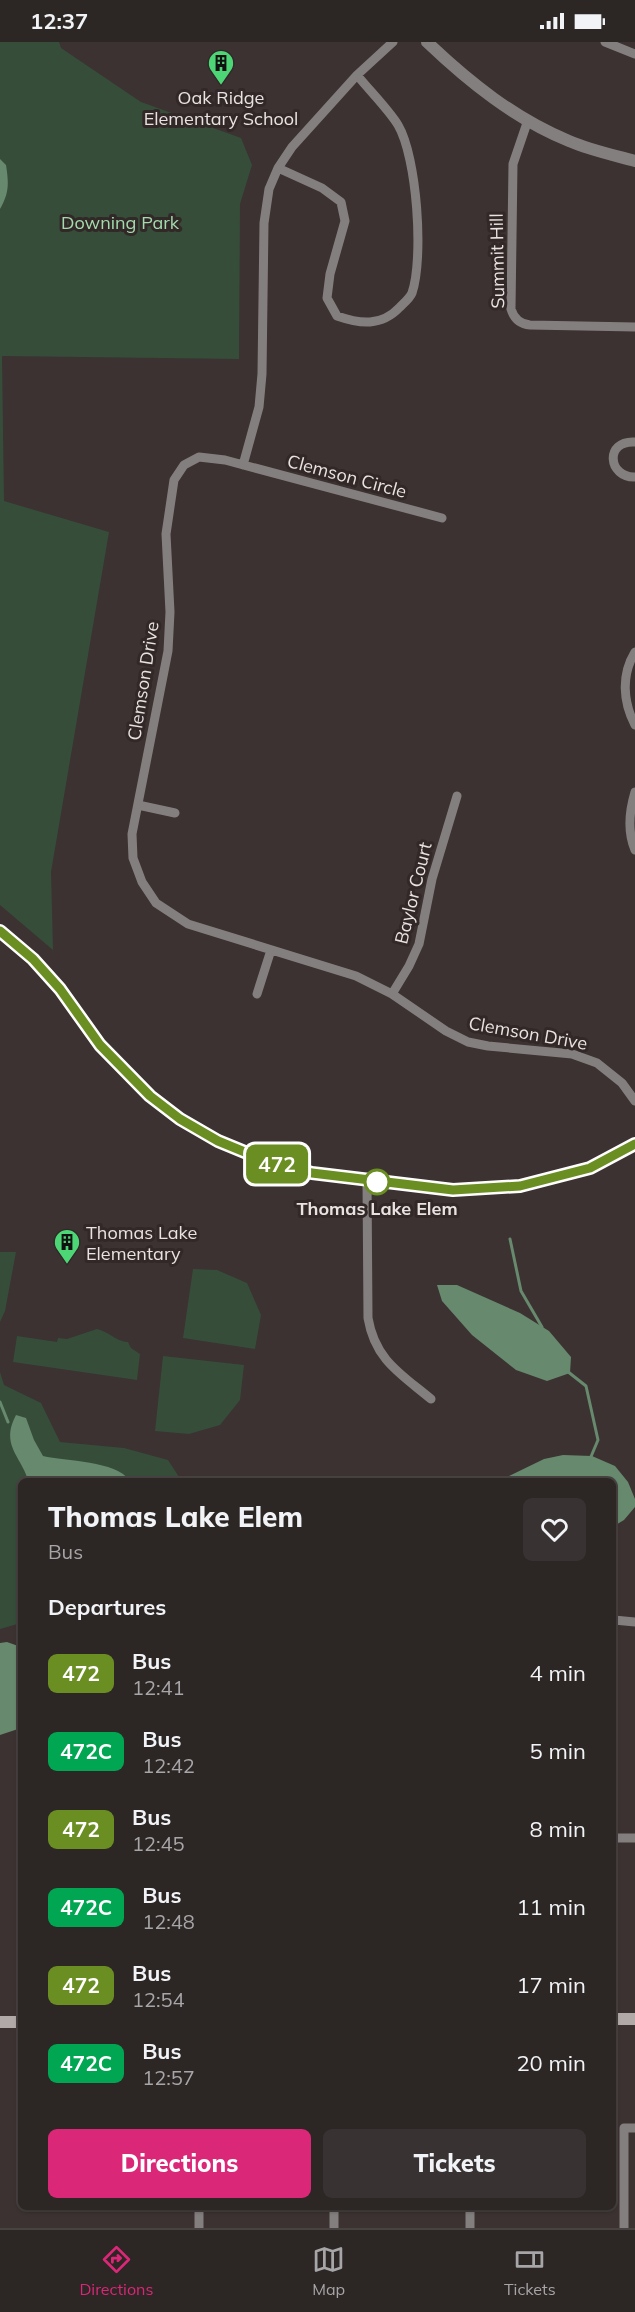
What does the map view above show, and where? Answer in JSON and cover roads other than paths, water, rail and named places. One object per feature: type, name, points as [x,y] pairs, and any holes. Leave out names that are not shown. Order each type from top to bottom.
[{"type":"main road","points":[[616,2019],[635,2019]]},
{"type":"main road","points":[[0,2022],[18,2022]]},
{"type":"street","points":[[243,465],[259,407],[262,369],[265,211],[269,189],[278,168],[299,139],[357,75],[393,42]]},
{"type":"street","points":[[427,42],[463,77],[514,113],[569,141],[635,161]]},
{"type":"street","points":[[604,42],[635,54]]},
{"type":"street","points":[[278,168],[322,188],[341,202],[345,220],[330,274],[327,298],[337,315],[355,322],[374,323],[395,313],[411,295],[418,249],[413,169],[398,125],[357,75]]},
{"type":"street","name":"Summit Hill","points":[[528,120],[513,164],[511,309],[513,314],[523,324],[530,325],[635,327]]},
{"type":"street","points":[[635,442],[622,443],[615,448],[613,456],[618,472],[625,477],[635,477]]},
{"type":"street","name":"Clemson Drive","points":[[243,465],[199,457],[184,465],[174,480],[166,534],[170,612],[168,651],[132,834],[134,858],[142,882],[156,903],[188,924],[356,976],[392,994],[446,1031],[468,1042],[572,1054],[597,1063],[622,1083],[635,1101]]},
{"type":"street","name":"Clemson Circle","points":[[243,465],[442,518]]},
{"type":"street","points":[[635,652],[630,660],[624,685],[628,712],[635,725]]},
{"type":"street","points":[[635,792],[629,810],[630,839],[635,850]]},
{"type":"street","name":"Baylor Court","points":[[392,994],[419,944],[432,879],[457,796]]},
{"type":"street","points":[[138,805],[176,813]]},
{"type":"street","points":[[0,931],[33,959],[60,989],[100,1045],[133,1080],[180,1119],[218,1141],[264,1160],[312,1173],[453,1190],[520,1186],[590,1168],[635,1144]]},
{"type":"street","points":[[257,994],[271,950]]},
{"type":"street","points":[[368,1181],[370,1335],[386,1362],[431,1399]]},
{"type":"street","points":[[616,1620],[635,1622]]},
{"type":"street","points":[[616,1838],[635,1838]]},
{"type":"street","points":[[624,2228],[624,2128],[635,2128]]},
{"type":"street","points":[[199,2210],[199,2228]]},
{"type":"street","points":[[334,2210],[334,2228]]},
{"type":"street","points":[[470,2210],[470,2228]]},
{"type":"waterway","points":[[510,1239],[521,1291],[542,1327]]},
{"type":"waterway","points":[[567,1371],[586,1386],[598,1440],[590,1459]]},
{"type":"waterway","points":[[0,1402],[8,1422]]},
{"type":"place","name":"Oak Ridge Elementary School","points":[[221,86]]},
{"type":"place","name":"Thomas Lake Elem","points":[[377,1182]]},
{"type":"place","name":"Thomas Lake Elementary","points":[[67,1265]]},
{"type":"park label","name":"Downing Park","points":[[120,222]]}]
